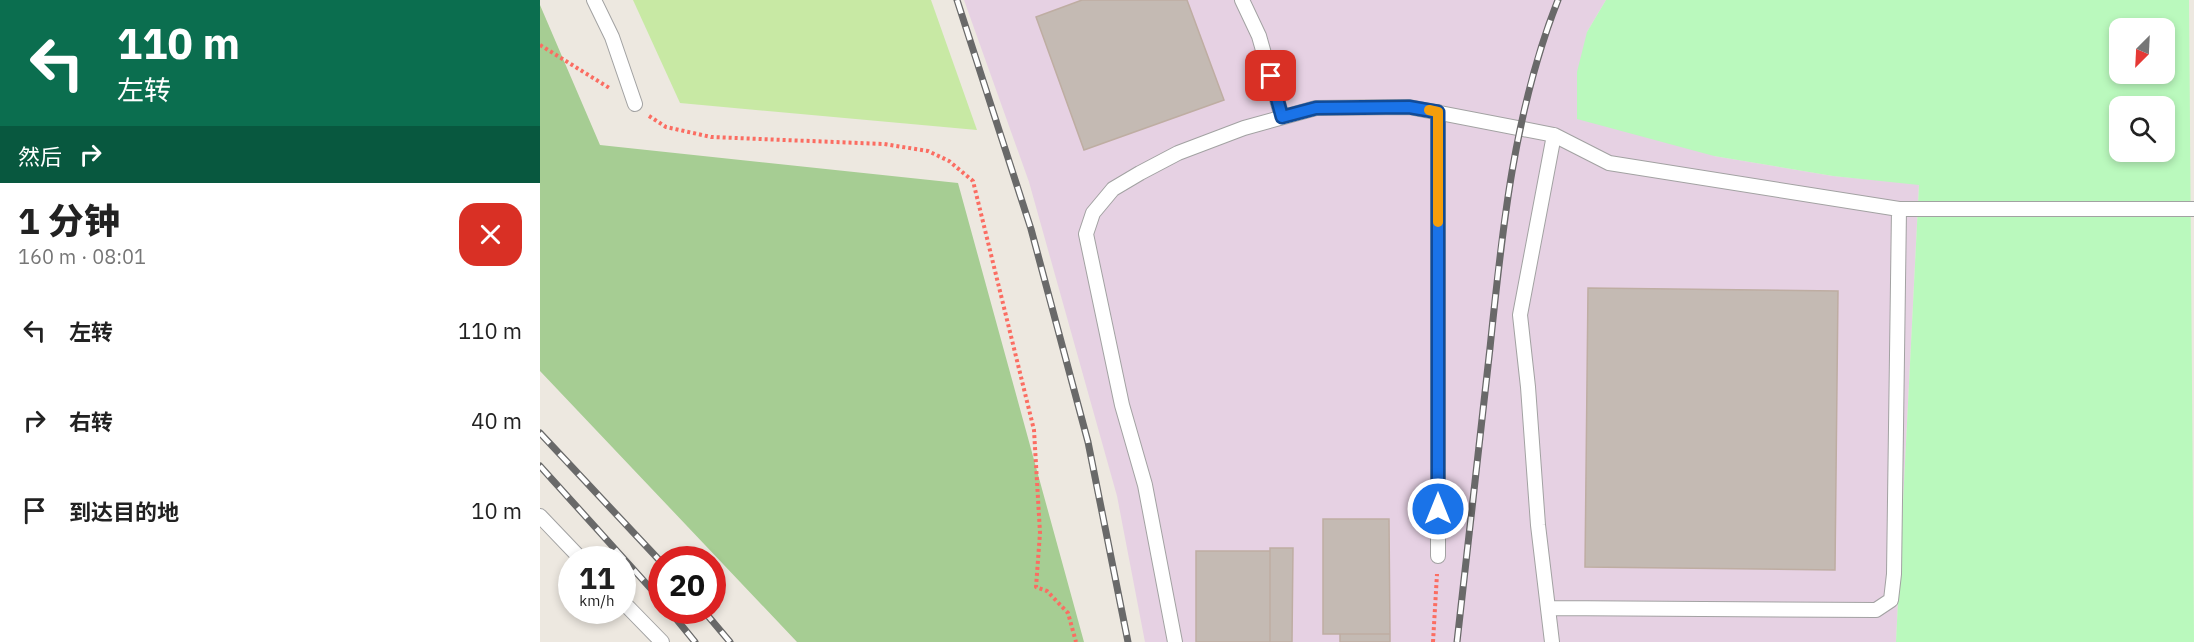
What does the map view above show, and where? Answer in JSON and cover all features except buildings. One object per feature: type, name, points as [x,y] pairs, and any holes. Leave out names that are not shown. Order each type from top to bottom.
[{"type":"lane","points":[[594,0],[612,37],[635,104]]},
{"type":"lane","points":[[1242,0],[1259,36],[1282,117]]},
{"type":"lane","points":[[1175,642],[1145,485],[1122,405],[1086,234],[1093,213],[1113,189],[1178,153],[1244,128],[1316,108],[1409,107],[1554,135],[1609,163],[1899,209],[2194,209]]},
{"type":"lane","points":[[1438,112],[1438,556]]},
{"type":"lane","points":[[1552,642],[1538,525],[1528,387],[1520,315],[1554,135]]},
{"type":"lane","points":[[1548,608],[1876,610],[1891,600],[1894,574],[1899,209]]},
{"type":"lane","points":[[540,516],[569,546]]},
{"type":"lane","points":[[636,615],[662,642]]},
{"type":"path","points":[[540,45],[635,104],[666,127],[711,137],[884,144],[928,151],[949,161],[973,181],[1034,430],[1040,533],[1036,586],[1047,591],[1068,613],[1076,642]]},
{"type":"path","points":[[1433,642],[1438,556]]},
{"type":"shaded area","points":[[964,0],[1606,0],[1587,32],[1714,156],[1833,176],[1919,184],[1896,642],[1145,642],[1117,496],[1029,182]]},
{"type":"green space","points":[[633,0],[931,0],[977,130],[680,103]]},
{"type":"green space","points":[[1606,0],[2189,0],[2194,642],[1896,642],[1919,185],[1833,176],[1714,156],[1577,119],[1577,72],[1587,32]]},
{"type":"green space","points":[[540,5],[600,145],[958,183],[1084,642],[797,642],[726,567],[726,546],[706,546],[540,371]]},
{"type":"railway","points":[[957,0],[1031,229],[1088,442],[1128,642]]},
{"type":"railway","points":[[1457,642],[1505,216],[1530,85],[1558,0]]},
{"type":"railway","points":[[540,433],[648,548]]},
{"type":"railway","points":[[540,466],[648,586]]},
{"type":"railway","points":[[680,624],[695,642]]},
{"type":"railway","points":[[715,624],[730,642]]},
{"type":"slow traffic","points":[[1429,110],[1438,112],[1438,222]]},
{"type":"route","points":[[1271,76],[1282,117],[1316,108],[1409,107],[1438,112],[1438,509]]}]
